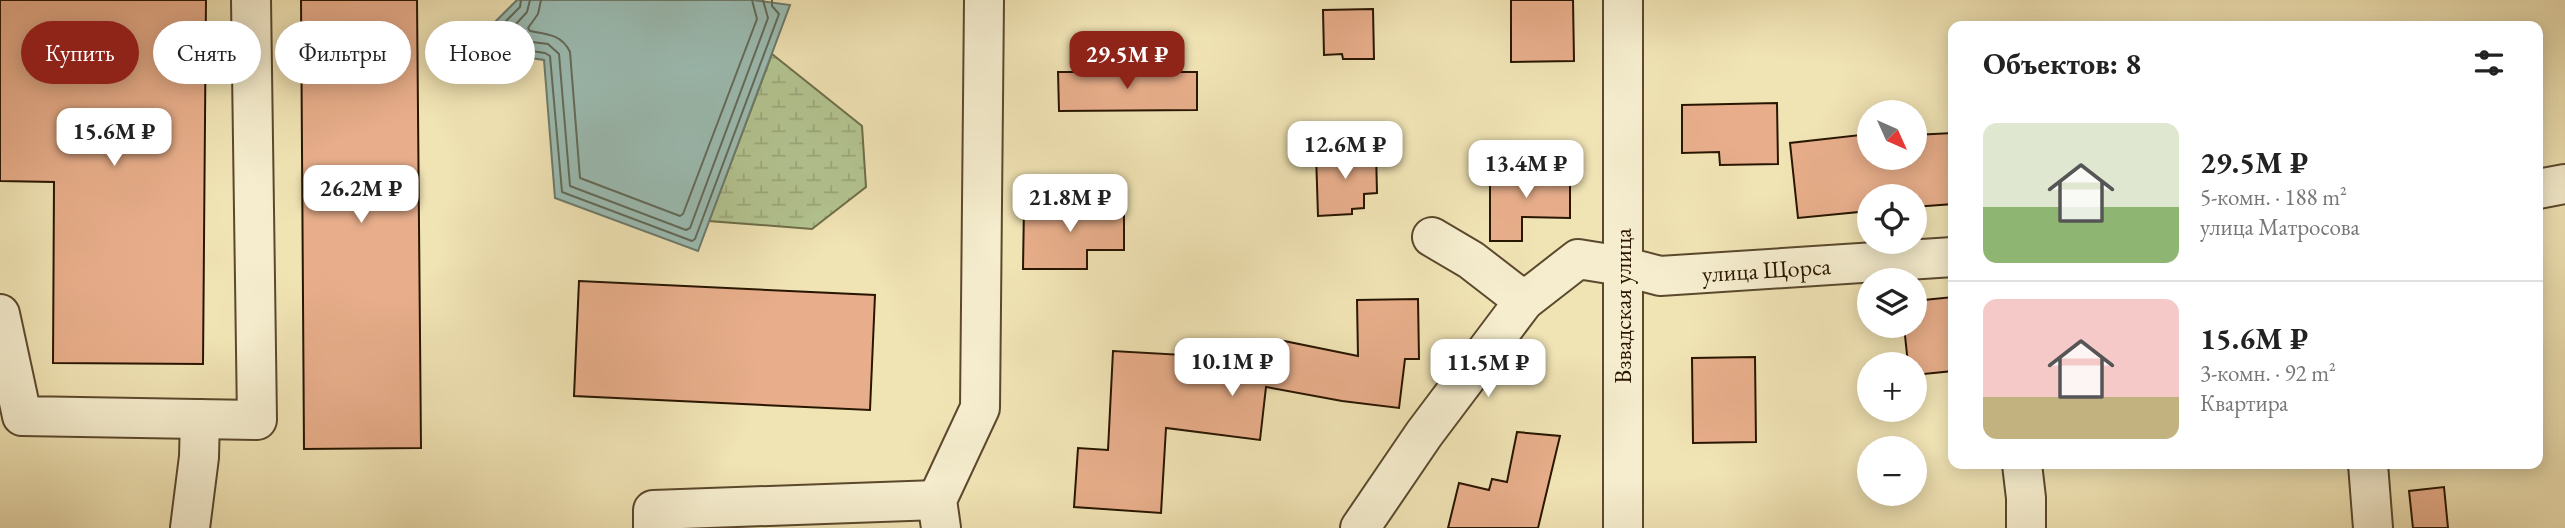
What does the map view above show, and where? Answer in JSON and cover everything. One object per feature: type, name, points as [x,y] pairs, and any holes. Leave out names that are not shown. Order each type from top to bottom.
[{"type":"street","points":[[0,314],[22,416],[257,420],[251,0]]},
{"type":"street","points":[[653,528],[653,510],[939,514],[980,408],[984,0]]},
{"type":"street","name":"Взвадская улица","points":[[1623,0],[1623,528]]},
{"type":"street","points":[[2543,188],[2565,184]]},
{"type":"street","points":[[1432,237],[1471,260],[1524,301]]},
{"type":"street","name":"улица Щорса","points":[[1360,528],[1424,434],[1524,301],[1578,259],[1660,276],[1948,257]]},
{"type":"street","points":[[190,528],[199,457],[200,419]]},
{"type":"street","points":[[2023,469],[2026,528]]},
{"type":"street","points":[[2368,469],[2374,528]]},
{"type":"green space","points":[[772,54],[862,126],[866,187],[812,229],[709,221]]},
{"type":"water","points":[[517,0],[753,0],[790,5],[698,251],[555,198],[544,60],[535,59],[535,21],[496,21]]},
{"type":"building","points":[[0,0],[206,0],[206,21],[153,21],[153,84],[205,84],[203,364],[53,363],[54,182],[0,181]]},
{"type":"building","points":[[301,0],[417,0],[421,448],[304,449],[302,84],[411,84],[411,21],[301,21]]},
{"type":"building","points":[[1511,0],[1573,0],[1574,61],[1511,62]]},
{"type":"building","points":[[1373,9],[1374,59],[1343,59],[1342,54],[1324,55],[1323,10]]},
{"type":"building","points":[[1058,72],[1197,72],[1197,110],[1059,111]]},
{"type":"building","points":[[1777,103],[1778,164],[1720,165],[1719,152],[1682,153],[1682,105]]},
{"type":"building","points":[[1948,133],[1948,204],[1927,206],[1927,184],[1857,184],[1857,212],[1798,218],[1790,143],[1857,135],[1857,170],[1927,170],[1927,134]]},
{"type":"building","points":[[1376,151],[1377,193],[1364,194],[1364,208],[1352,209],[1352,214],[1318,216],[1316,154]]},
{"type":"building","points":[[1490,170],[1570,171],[1570,218],[1522,217],[1522,241],[1490,241]]},
{"type":"building","points":[[1024,205],[1124,205],[1124,250],[1087,250],[1087,269],[1023,269]]},
{"type":"building","points":[[579,281],[875,295],[870,410],[574,396]]},
{"type":"building","points":[[1948,298],[1948,372],[1927,374],[1927,352],[1907,352],[1905,338],[1927,338],[1927,300]]},
{"type":"building","points":[[1418,299],[1419,359],[1405,359],[1399,408],[1266,387],[1260,440],[1166,428],[1161,513],[1074,507],[1078,448],[1108,450],[1113,351],[1218,357],[1218,339],[1283,344],[1284,341],[1358,356],[1357,300]]},
{"type":"building","points":[[1755,357],[1756,442],[1693,443],[1692,358]]},
{"type":"building","points":[[1517,432],[1560,436],[1538,528],[1448,528],[1459,483],[1489,490],[1492,479],[1507,482]]},
{"type":"building","points":[[2444,487],[2448,528],[2413,528],[2409,491]]}]
